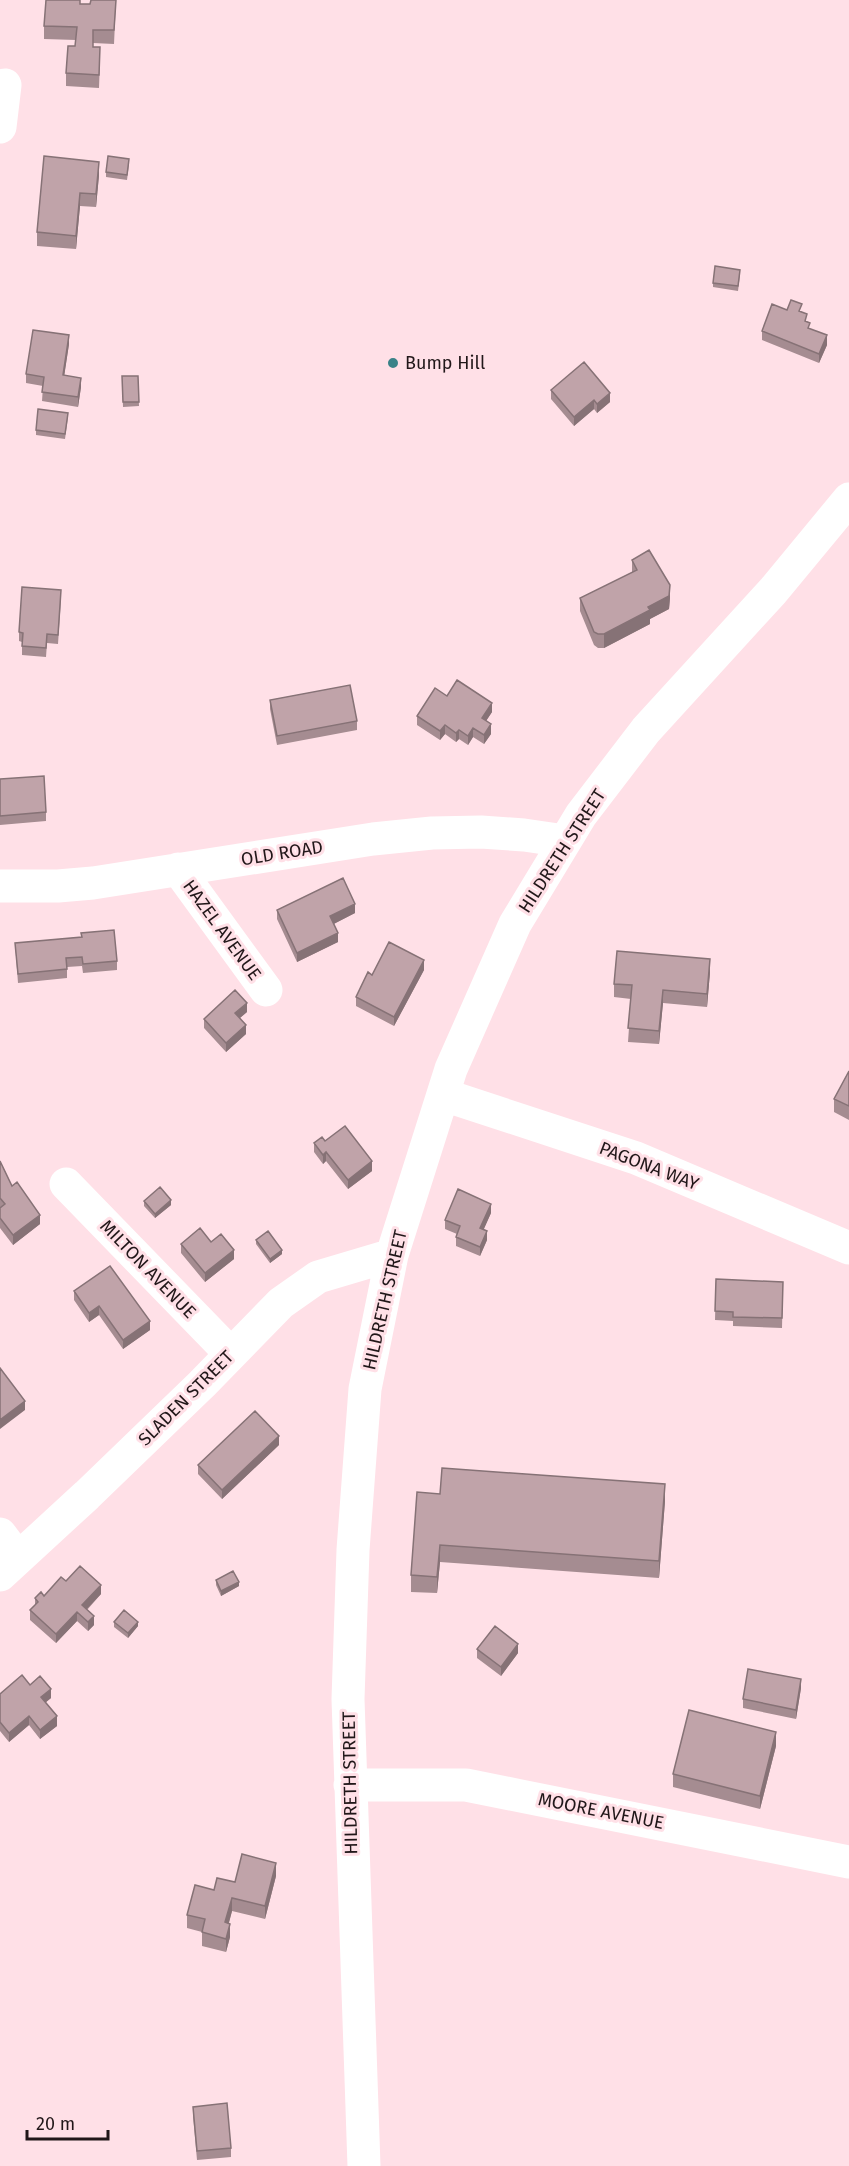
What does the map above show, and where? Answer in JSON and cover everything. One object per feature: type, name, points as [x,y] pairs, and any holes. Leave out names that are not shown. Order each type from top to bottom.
[{"type":"street","points":[[0,127],[6,85]]},
{"type":"street","name":"HILDRETH STREET","points":[[364,2166],[348,1699],[352,1561],[365,1389],[392,1255],[451,1069],[515,924],[565,841],[581,815],[646,730],[773,591],[849,499]]},
{"type":"street","name":"OLD ROAD","points":[[0,886],[69,885],[373,839],[432,833],[481,832],[565,841]]},
{"type":"street","name":"HAZEL AVENUE","points":[[178,870],[266,990]]},
{"type":"street","name":"PAGONA WAY","points":[[444,1095],[636,1158],[849,1248]]},
{"type":"street","name":"MILTON AVENUE","points":[[66,1184],[231,1354]]},
{"type":"street","name":"SLADEN STREET","points":[[6,1556],[104,1479],[281,1303],[318,1277],[392,1255]]},
{"type":"street","name":"MOORE AVENUE","points":[[350,1785],[466,1785],[849,1862]]},
{"type":"building","points":[[46,0],[80,0],[80,4],[90,4],[91,0],[116,0],[114,30],[93,30],[93,47],[100,47],[99,75],[66,73],[68,46],[75,46],[77,27],[44,26]]},
{"type":"building","points":[[44,156],[99,162],[96,194],[80,193],[76,236],[37,232]]},
{"type":"building","points":[[108,156],[129,159],[127,175],[106,172]]},
{"type":"building","points":[[715,266],[740,270],[738,286],[713,283]]},
{"type":"building","points":[[791,300],[802,304],[799,311],[807,314],[805,321],[810,323],[808,328],[827,335],[819,354],[762,331],[772,304],[787,310]]},
{"type":"building","points":[[33,330],[69,335],[63,375],[81,378],[78,397],[42,392],[44,377],[26,374]]},
{"type":"building","points":[[584,362],[610,393],[597,404],[594,400],[574,417],[551,390]]},
{"type":"building","points":[[122,376],[138,376],[139,402],[123,402]]},
{"type":"building","points":[[38,409],[68,413],[65,434],[36,430]]},
{"type":"building","points":[[649,550],[670,585],[669,596],[648,607],[650,610],[604,634],[594,632],[580,598],[637,570],[632,560]]},
{"type":"building","points":[[22,587],[61,590],[58,635],[47,634],[46,648],[22,646],[23,633],[19,632]]},
{"type":"building","points":[[457,680],[492,703],[482,718],[491,724],[484,735],[473,728],[468,736],[459,730],[456,733],[445,725],[440,731],[417,716],[435,688],[447,696]]},
{"type":"building","points":[[350,685],[357,721],[277,736],[270,700]]},
{"type":"building","points":[[44,776],[46,812],[0,816],[0,779]]},
{"type":"building","points":[[343,878],[355,904],[330,916],[338,933],[297,953],[277,910]]},
{"type":"building","points":[[114,930],[117,961],[83,964],[82,957],[66,958],[67,969],[18,974],[15,943],[82,937],[81,933]]},
{"type":"building","points":[[389,942],[424,960],[394,1017],[356,997],[368,972],[372,975]]},
{"type":"building","points":[[617,951],[710,959],[707,994],[663,990],[659,1031],[628,1028],[632,985],[614,984]]},
{"type":"building","points":[[235,990],[247,1003],[235,1013],[246,1025],[226,1043],[204,1019]]},
{"type":"building","points":[[849,1071],[849,1106],[834,1099]]},
{"type":"building","points":[[345,1126],[372,1161],[348,1180],[326,1152],[323,1155],[314,1143],[322,1137],[325,1141]]},
{"type":"building","points":[[0,1161],[12,1186],[17,1182],[40,1215],[13,1235],[0,1218],[0,1208],[5,1204],[0,1198]]},
{"type":"building","points":[[160,1187],[171,1200],[155,1214],[144,1201]]},
{"type":"building","points":[[458,1189],[491,1204],[480,1228],[487,1231],[480,1247],[456,1237],[460,1226],[445,1220]]},
{"type":"building","points":[[200,1228],[211,1242],[221,1234],[234,1250],[205,1273],[181,1244]]},
{"type":"building","points":[[268,1231],[282,1250],[270,1259],[256,1240]]},
{"type":"building","points":[[110,1266],[150,1321],[123,1340],[99,1306],[89,1313],[74,1291]]},
{"type":"building","points":[[716,1279],[783,1282],[782,1318],[733,1317],[733,1312],[715,1311]]},
{"type":"building","points":[[0,1368],[25,1401],[0,1420]]},
{"type":"building","points":[[255,1411],[279,1436],[222,1490],[198,1465]]},
{"type":"building","points":[[442,1468],[665,1484],[659,1561],[440,1545],[437,1577],[411,1575],[417,1492],[440,1494]]},
{"type":"building","points":[[80,1566],[101,1585],[82,1605],[94,1616],[88,1622],[77,1612],[56,1634],[30,1610],[38,1602],[35,1598],[41,1592],[44,1596],[61,1577],[66,1581]]},
{"type":"building","points":[[233,1571],[239,1582],[221,1591],[216,1580]]},
{"type":"building","points":[[124,1610],[138,1622],[128,1633],[114,1622]]},
{"type":"building","points":[[495,1626],[518,1644],[501,1667],[477,1649]]},
{"type":"building","points":[[748,1669],[801,1679],[796,1710],[743,1699]]},
{"type":"building","points":[[22,1675],[30,1685],[40,1676],[51,1689],[41,1697],[57,1716],[40,1730],[29,1716],[9,1733],[0,1722],[0,1694]]},
{"type":"building","points":[[689,1710],[776,1732],[760,1796],[673,1774]]},
{"type":"building","points":[[242,1854],[276,1863],[265,1906],[232,1898],[225,1922],[230,1924],[226,1939],[202,1932],[205,1919],[187,1915],[195,1885],[214,1890],[217,1878],[235,1882]]},
{"type":"building","points":[[227,2103],[231,2148],[197,2151],[193,2107]]},
{"type":"place","name":"Bump Hill","points":[[393,363]]}]
